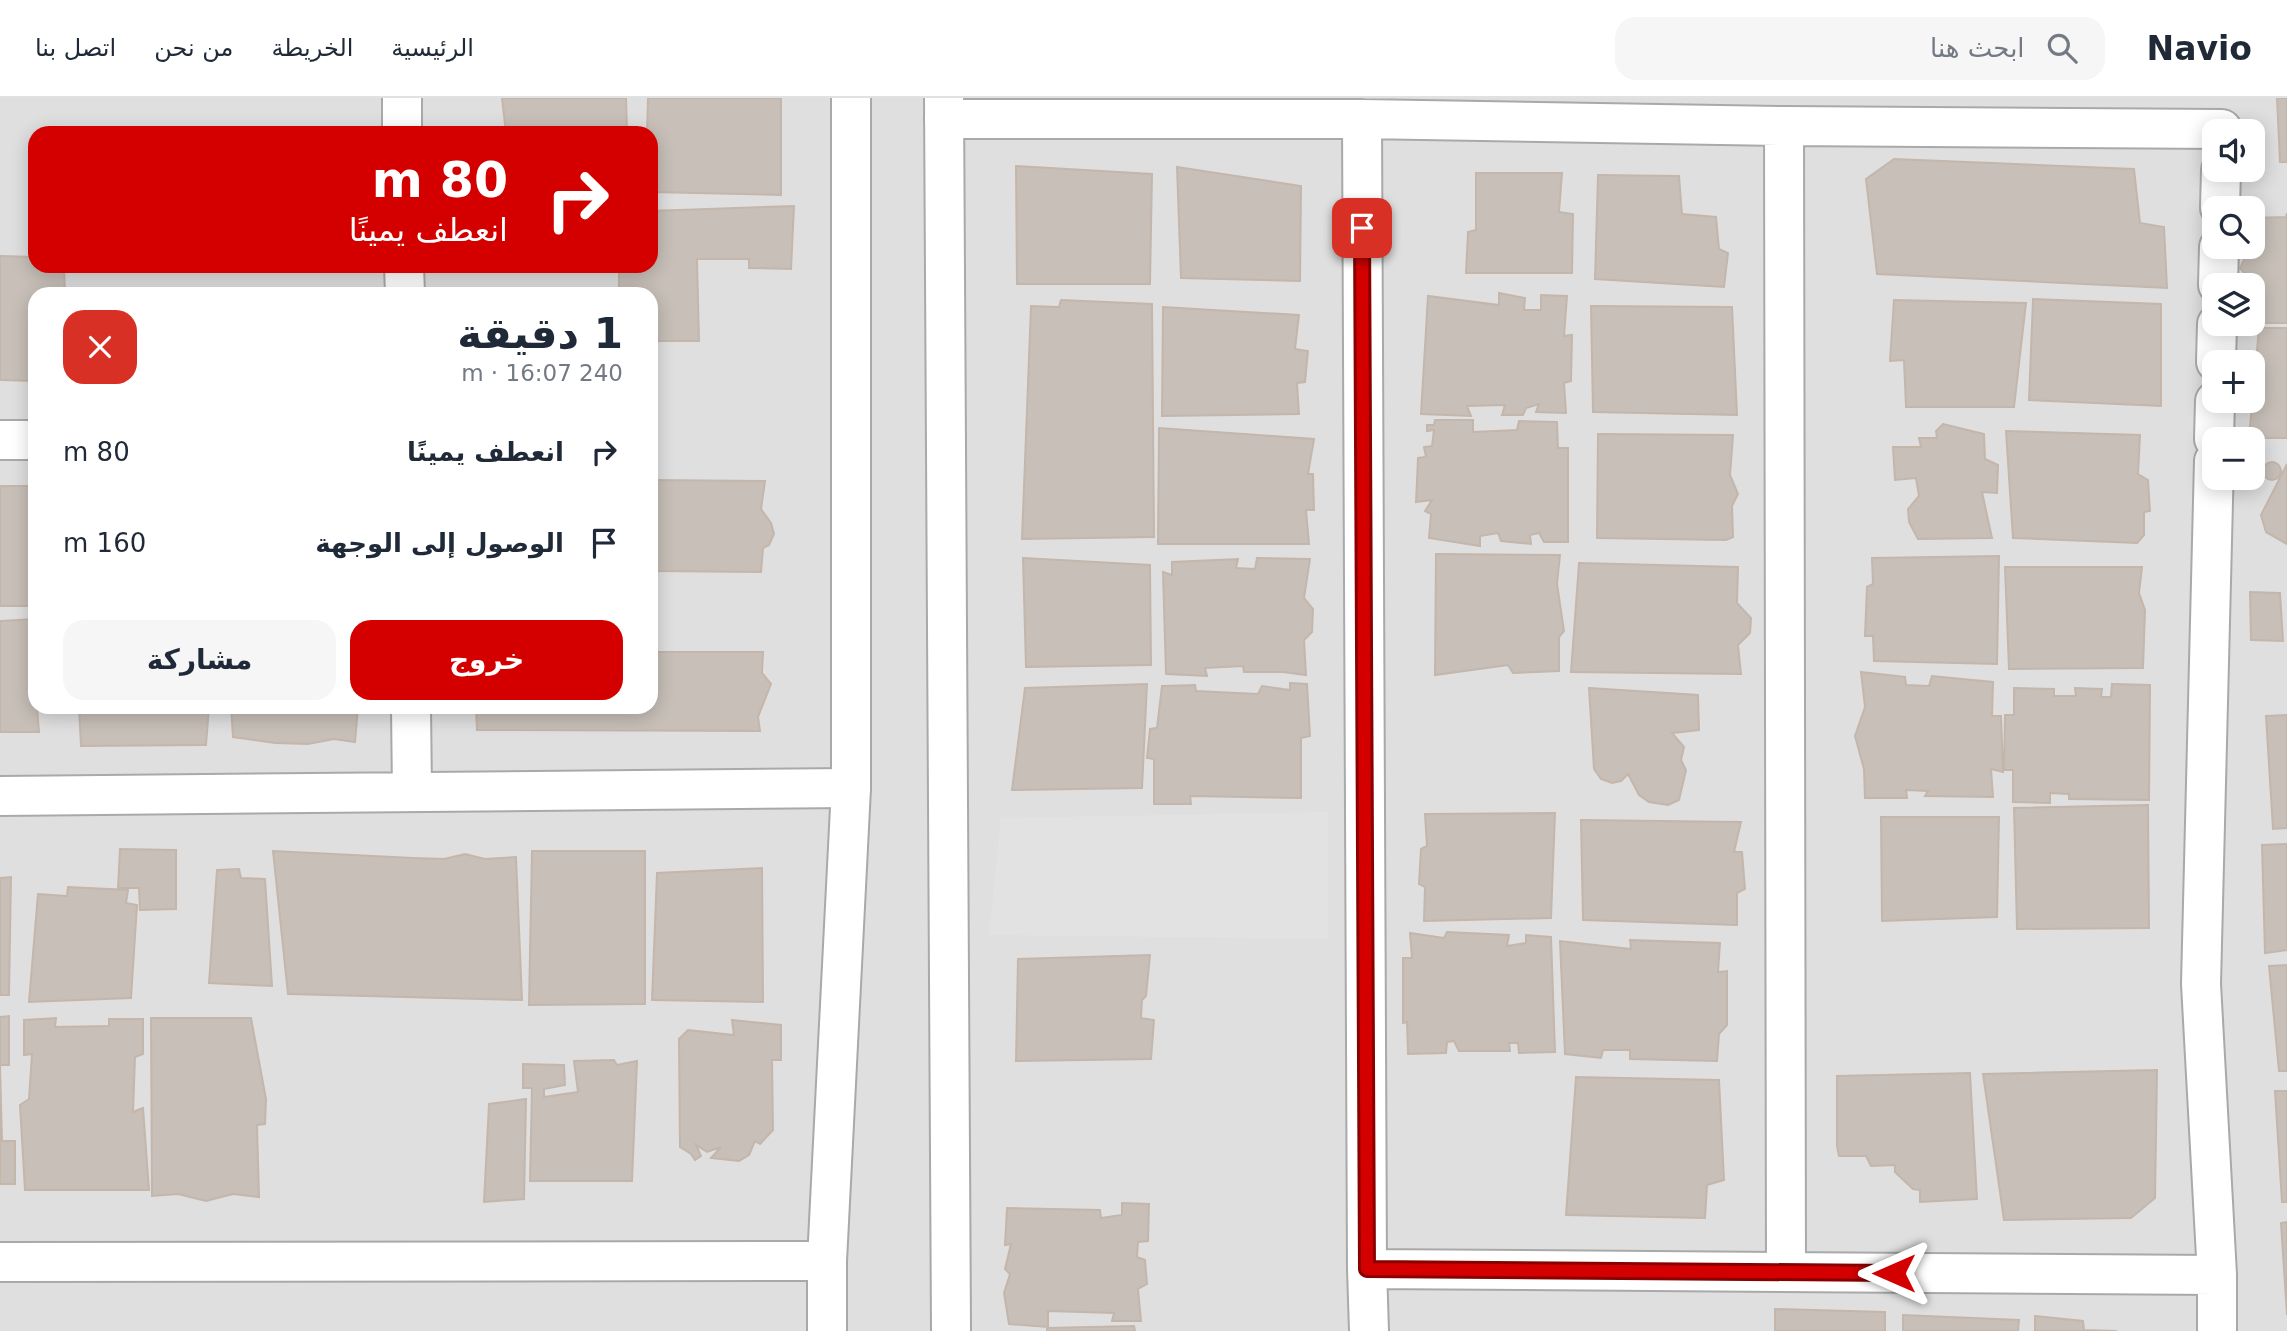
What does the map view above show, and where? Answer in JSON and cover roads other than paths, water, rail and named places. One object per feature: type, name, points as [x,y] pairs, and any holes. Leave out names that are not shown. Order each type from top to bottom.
[{"type":"street","points":[[402,98],[402,126]]},
{"type":"street","points":[[827,1331],[827,1261],[851,788],[851,98]]},
{"type":"street","points":[[951,1331],[944,108],[1784,126],[2202,120]]},
{"type":"street","points":[[1362,119],[1369,1331]]},
{"type":"street","points":[[1784,126],[1786,1272]]},
{"type":"street","points":[[0,440],[28,440]]},
{"type":"street","points":[[2213,490],[2201,984],[2217,1275],[2217,1331]]},
{"type":"street","points":[[411,714],[412,792]]},
{"type":"street","points":[[0,796],[851,788]]},
{"type":"street","points":[[0,1262],[827,1261]]},
{"type":"street","points":[[1367,1269],[2217,1275]]}]
